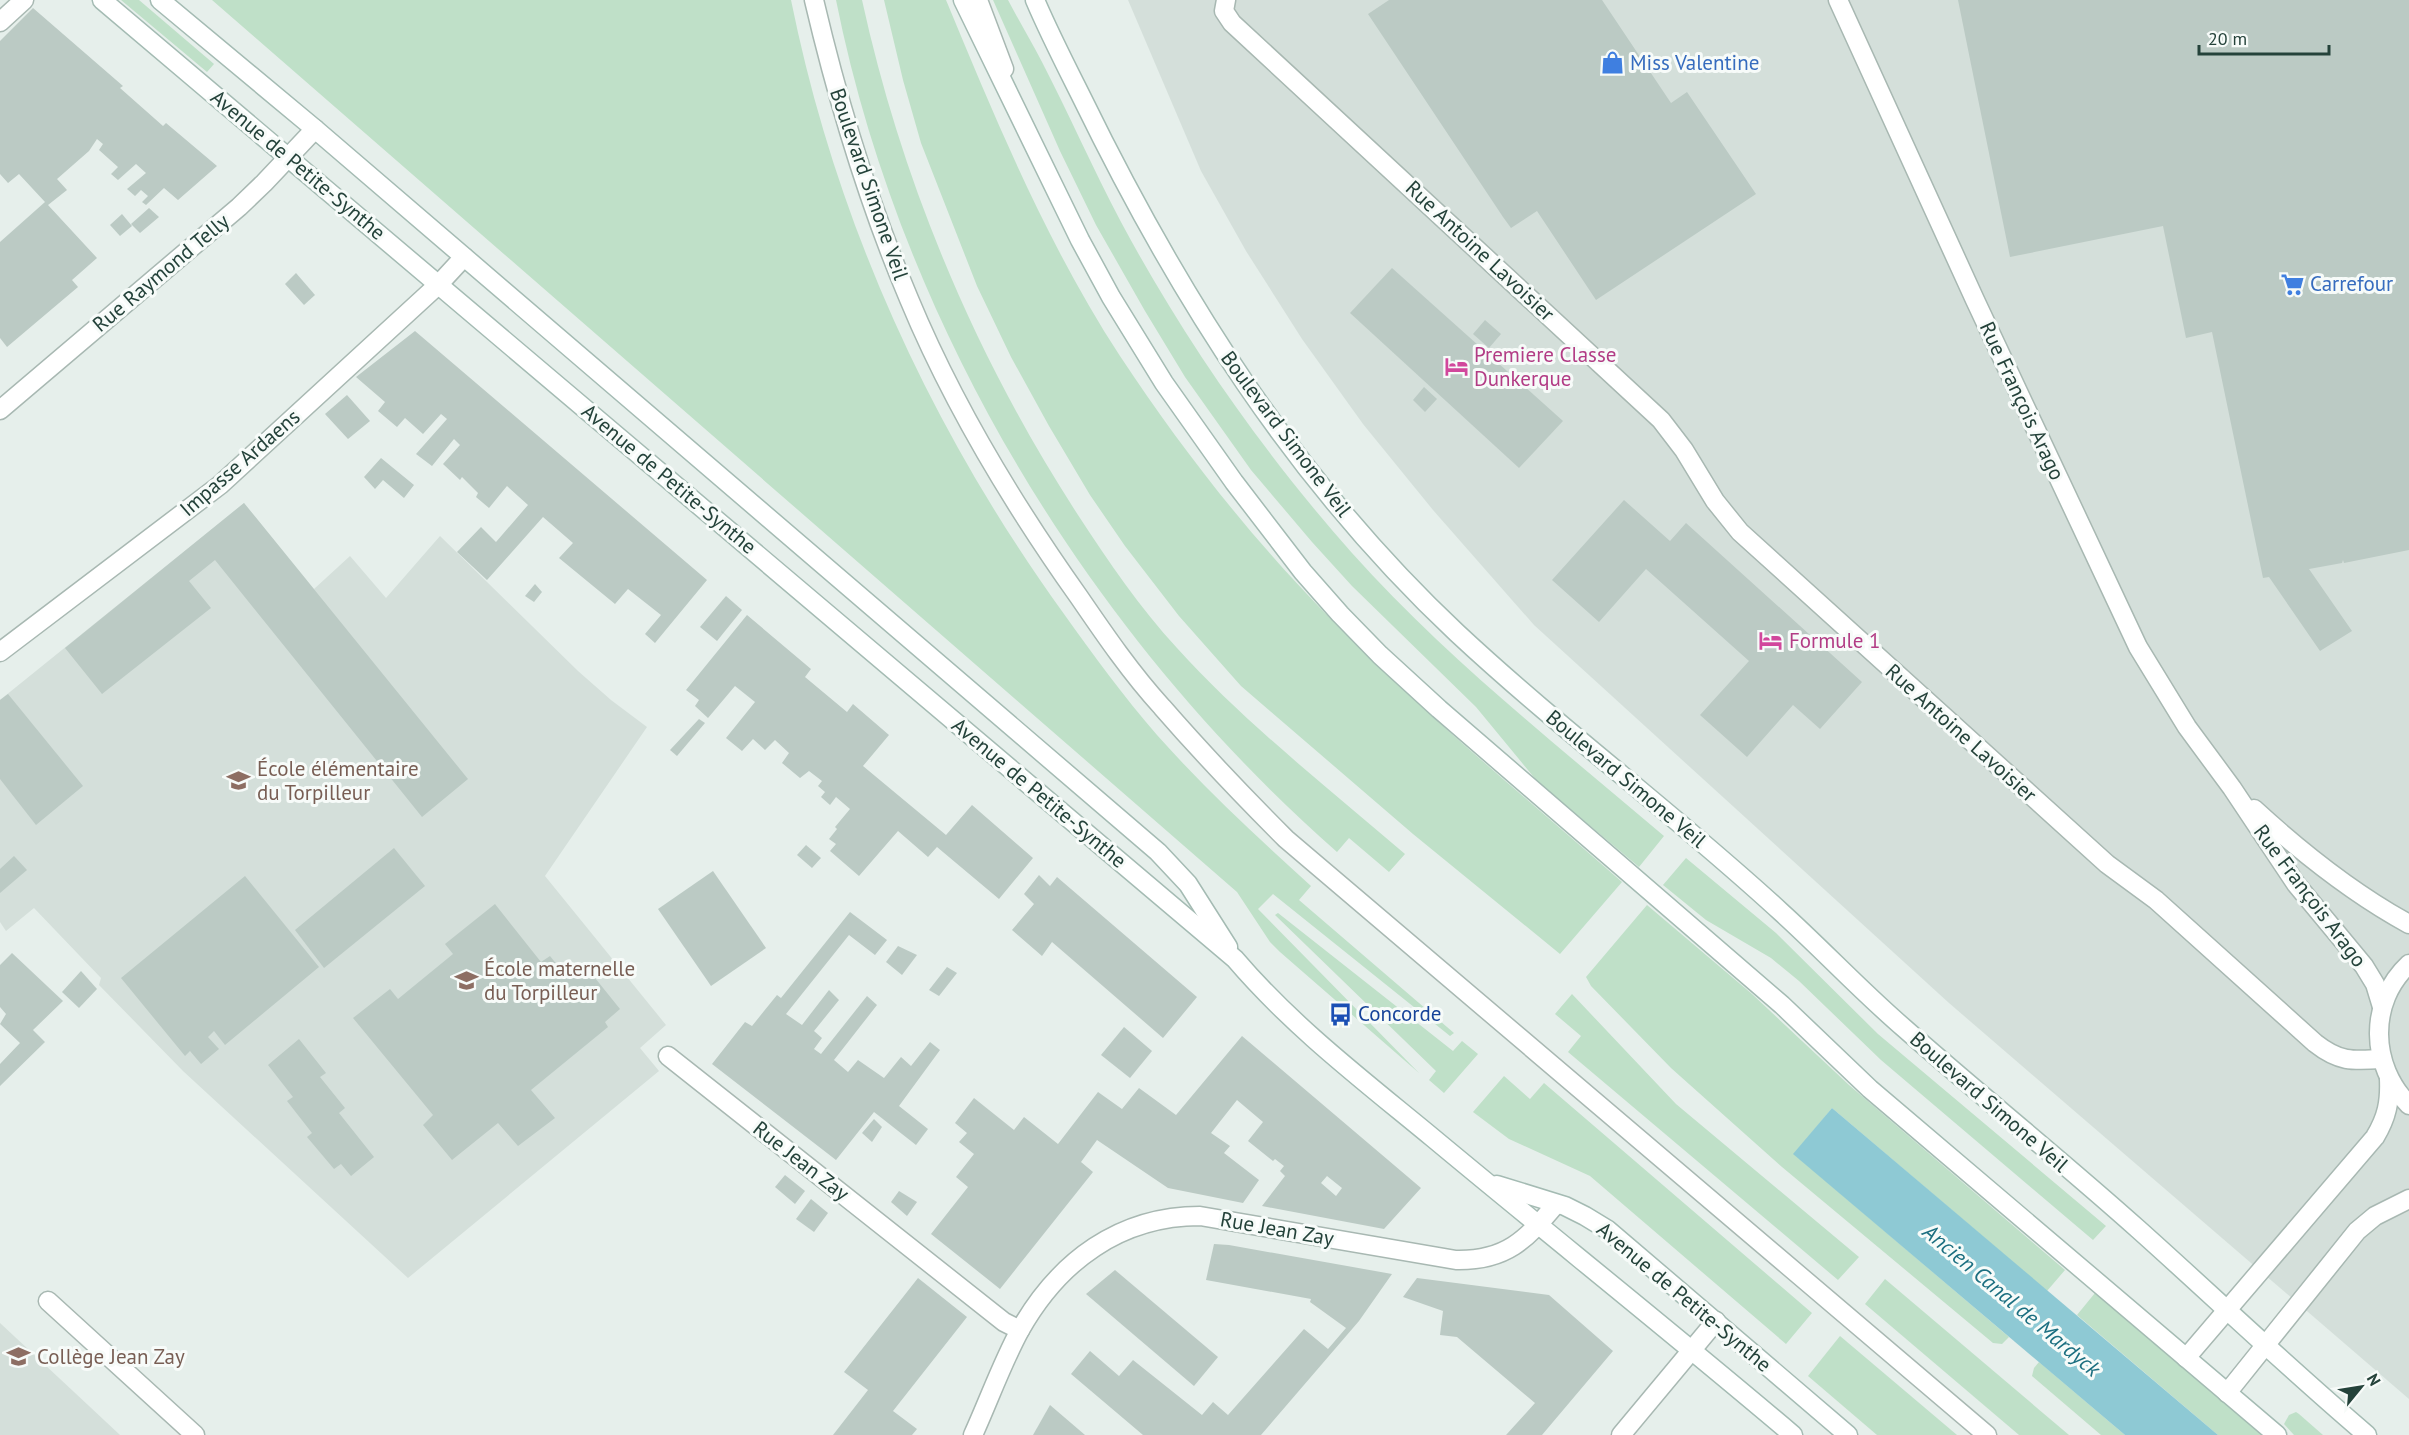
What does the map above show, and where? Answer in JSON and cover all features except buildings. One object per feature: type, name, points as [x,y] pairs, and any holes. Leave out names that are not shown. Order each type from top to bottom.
[{"type":"street","points":[[0,22],[24,0]]},
{"type":"street","name":"Avenue de Petite-Synthe","points":[[102,0],[1235,959]]},
{"type":"street","name":"Avenue de Petite-Synthe","points":[[160,0],[315,129],[1158,852],[1188,884],[1235,959],[1258,987],[1342,1065],[1793,1435]]},
{"type":"street","name":"Boulevard Simone Veil","points":[[814,0],[844,122],[877,219],[909,301],[948,383],[988,457],[1054,562],[1105,635],[1161,706],[1239,792],[1286,839],[1987,1435]]},
{"type":"street","points":[[963,0],[1085,250],[1111,297],[1164,383],[1267,527],[1340,614],[1439,709],[1782,1005],[1870,1089],[2277,1435]]},
{"type":"street","points":[[978,0],[1028,133]]},
{"type":"street","name":"Boulevard Simone Veil","points":[[1035,0],[1144,220],[1223,352],[1274,425],[1321,485],[1392,567],[1456,631],[1505,675],[1764,897],[1900,1025],[2132,1224],[2264,1346],[2367,1435]]},
{"type":"street","name":"Rue Antoine Lavoisier","points":[[1226,0],[1224,11],[1232,22],[1653,412],[1684,450],[1715,501],[1740,532],[1895,675],[2107,864],[2164,906],[2314,1043],[2345,1060],[2382,1059]]},
{"type":"street","name":"Rue François Arago","points":[[1838,0],[1970,290],[2138,647],[2187,727],[2232,788],[2296,884],[2364,966],[2375,984],[2382,1007]]},
{"type":"street","name":"Rue Raymond Telly","points":[[0,410],[239,207],[315,129]]},
{"type":"street","name":"Impasse Ardaens","points":[[0,652],[220,484],[439,284],[464,257]]},
{"type":"street","name":"Rue François Arago","points":[[2232,788],[2272,825],[2327,870],[2409,924]]},
{"type":"street","points":[[2186,1358],[2375,1137],[2389,1105],[2389,1079],[2382,1059],[2378,1029],[2382,1007],[2392,985],[2409,964]]},
{"type":"street","name":"Rue Jean Zay","points":[[668,1056],[1004,1322],[1020,1330]]},
{"type":"street","points":[[2389,1079],[2409,1104]]},
{"type":"street","name":"Avenue de Petite-Synthe","points":[[1472,1172],[1502,1187],[1585,1216],[1608,1230],[1848,1435]]},
{"type":"street","points":[[2227,1393],[2357,1231],[2375,1216],[2409,1199]]},
{"type":"street","name":"Rue Jean Zay","points":[[973,1435],[1020,1330],[1054,1283],[1089,1250],[1106,1238],[1135,1225],[1163,1217],[1200,1216],[1456,1260],[1488,1258],[1507,1251],[1524,1240],[1556,1204]]},
{"type":"street","points":[[48,1301],[195,1435]]},
{"type":"street","points":[[1621,1435],[1716,1321]]},
{"type":"shaded area","points":[[1128,0],[2409,0],[2409,1399],[1949,1003],[1534,625],[1433,510],[1363,424],[1302,339],[1246,251],[1201,171]]},
{"type":"shaded area","points":[[244,503],[314,589],[350,556],[386,598],[440,536],[578,671],[647,727],[545,876],[666,1025],[640,1048],[659,1071],[408,1278],[183,1071],[99,985],[101,978],[34,908],[6,931],[0,922],[0,700]]},
{"type":"shaded area","name":"Collège Jean Zay","points":[[0,1323],[74,1392],[120,1435],[0,1435]]},
{"type":"green space","points":[[121,0],[139,0],[214,64],[207,72]]},
{"type":"green space","points":[[212,0],[791,0],[810,83],[834,164],[862,244],[894,322],[931,398],[1016,544],[1098,661],[1157,735],[1213,794],[1311,886],[1299,900],[1454,1033],[1450,1036],[1273,894],[1258,909],[1419,1073],[1280,952],[1270,942],[1237,892]]},
{"type":"green space","points":[[836,0],[862,0],[898,136],[947,267],[975,331],[1007,394],[1078,515],[1137,600],[1163,633],[1203,676],[1288,754],[1405,854],[1389,872],[1349,838],[1337,852],[1247,766],[1163,673],[1087,572],[1018,466],[958,355],[907,240],[866,121]]},
{"type":"green space","points":[[884,0],[946,0],[1025,182],[1069,271],[1120,356],[1166,423],[1242,521],[1268,552],[1359,648],[1470,750],[1622,882],[1560,954],[1413,834],[1241,686],[1179,616],[1125,546],[1090,495],[1049,426],[1011,357],[977,286],[921,143]]},
{"type":"green space","points":[[993,0],[1008,0],[1145,265],[1198,352],[1257,435],[1319,515],[1388,592],[1425,629],[1503,700],[1664,836],[1639,867],[1537,781],[1476,707],[1352,586],[1251,470],[1185,377],[1096,225],[1060,151]]},
{"type":"green space","points":[[1686,858],[1776,933],[1878,1034],[2106,1226],[2093,1240],[1881,1060],[1799,981],[1771,958],[1706,920],[1663,885]]},
{"type":"green space","points":[[1647,905],[1752,994],[1849,1085],[2065,1270],[2047,1291],[1832,1108],[1794,1154],[2009,1337],[2002,1344],[1993,1343],[1782,1167],[1671,1068],[1591,986],[1586,977]]},
{"type":"green space","points":[[1278,913],[1453,1051],[1462,1041],[1478,1054],[1444,1093],[1429,1080],[1436,1071],[1275,915]]},
{"type":"green space","points":[[1572,994],[1676,1104],[1859,1257],[1838,1280],[1568,1052],[1581,1036],[1555,1014]]},
{"type":"green space","points":[[1504,1076],[1530,1099],[1544,1083],[1812,1313],[1786,1344],[1590,1176],[1509,1139],[1473,1112]]},
{"type":"green space","points":[[1885,1279],[2069,1435],[2019,1435],[1865,1304]]},
{"type":"green space","points":[[2095,1293],[2262,1435],[2218,1435],[2077,1315]]},
{"type":"green space","points":[[1840,1336],[1957,1435],[1877,1435],[1808,1376]]},
{"type":"green space","points":[[2039,1362],[2125,1435],[2101,1435],[2032,1376]]},
{"type":"green space","points":[[2296,1412],[2323,1435],[2294,1435],[2284,1424],[2289,1415]]},
{"type":"water","name":"Ancien Canal de Mardyck","points":[[1832,1108],[2218,1435],[2125,1435],[1793,1154]]},
{"type":"place","name":"Miss Valentine","points":[[1612,63]]},
{"type":"place","name":"Carrefour","points":[[2292,284]]},
{"type":"place","name":"Premiere Classe Dunkerque","points":[[1456,367]]},
{"type":"place","name":"Formule 1","points":[[1771,641]]},
{"type":"place","name":"École élémentaire du Torpilleur","points":[[239,781]]},
{"type":"place","name":"École maternelle du Torpilleur","points":[[466,981]]},
{"type":"place","name":"Concorde","points":[[1340,1014]]},
{"type":"place","name":"Collège Jean Zay","points":[[19,1357]]}]
